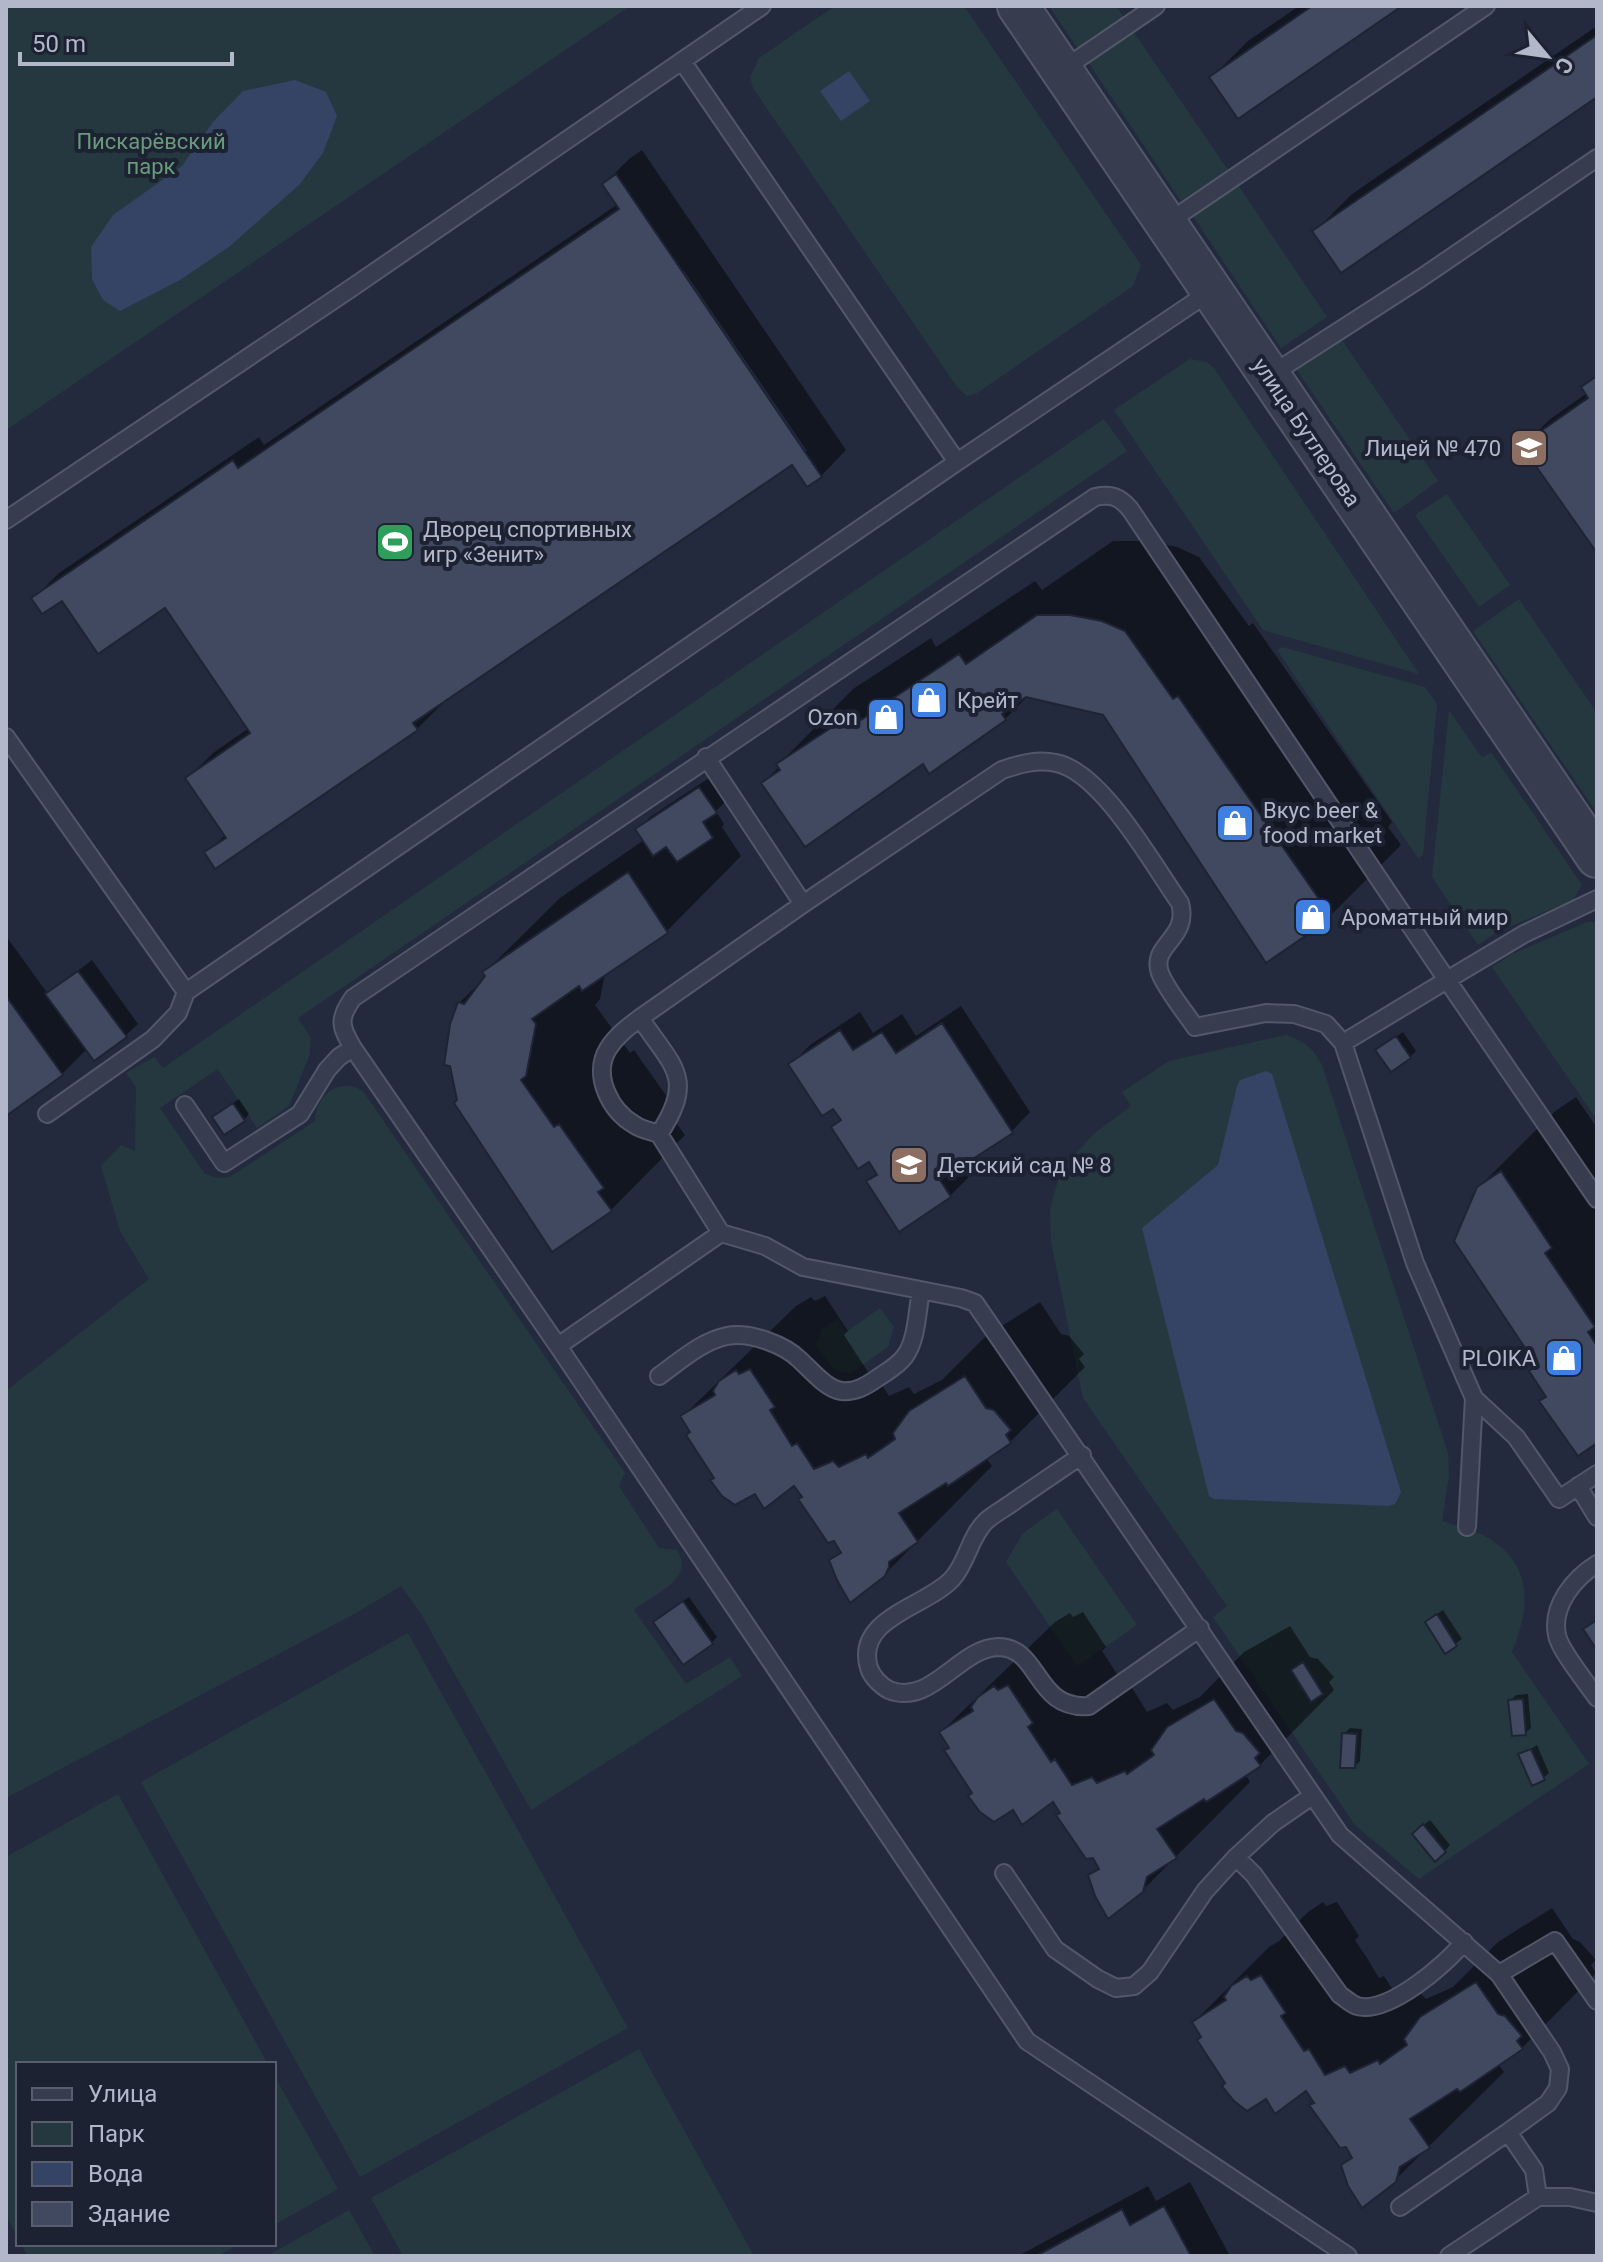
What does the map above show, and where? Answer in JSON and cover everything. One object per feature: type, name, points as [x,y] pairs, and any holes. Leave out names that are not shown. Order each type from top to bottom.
[{"type":"street","name":"улица Бутлерова","points":[[1018,6],[1597,857]]},
{"type":"lane","points":[[6,520],[762,6]]},
{"type":"lane","points":[[1062,70],[1156,6]]},
{"type":"lane","points":[[1166,223],[1486,6]]},
{"type":"lane","points":[[682,61],[957,462]]},
{"type":"lane","points":[[1269,376],[1421,278],[1597,158]]},
{"type":"lane","points":[[47,1114],[153,1039],[178,1013],[186,992],[1211,291]]},
{"type":"lane","points":[[1348,2256],[1027,2041],[353,1048],[342,1031],[342,1013],[353,998],[706,757],[1095,497],[1109,494],[1121,499],[1130,509],[1597,1199]]},
{"type":"lane","points":[[6,737],[186,992]]},
{"type":"lane","points":[[706,757],[803,904]]},
{"type":"lane","points":[[1400,2207],[1548,2103],[1558,2088],[1560,2069],[1552,2052],[1499,1974],[1340,1835],[975,1303],[803,1267],[765,1246],[721,1233],[659,1134],[637,1127],[622,1116],[605,1091],[601,1070],[607,1050],[622,1031],[640,1018],[1002,770],[1029,761],[1058,763],[1083,774],[1103,793],[1180,903],[1184,917],[1159,957],[1159,972],[1195,1027],[1266,1013],[1294,1014],[1326,1024],[1343,1043],[1415,1263],[1474,1398],[1516,1437],[1559,1499],[1597,1474]]},
{"type":"lane","points":[[1343,1043],[1524,934],[1597,899]]},
{"type":"lane","points":[[640,1018],[676,1071],[679,1091],[674,1111],[659,1134]]},
{"type":"lane","points":[[185,1105],[224,1163],[300,1114],[327,1070],[353,1048]]},
{"type":"lane","points":[[558,1346],[721,1233]]},
{"type":"lane","points":[[659,1376],[703,1345],[729,1335],[753,1337],[777,1346],[798,1358],[827,1387],[845,1392],[861,1389],[905,1356],[911,1342],[921,1291]]},
{"type":"lane","points":[[1467,1527],[1474,1398]]},
{"type":"lane","points":[[1082,1455],[985,1522],[952,1579],[871,1635],[865,1655],[872,1675],[888,1689],[906,1693],[927,1686],[978,1653],[997,1647],[1013,1650],[1028,1662],[1048,1691],[1060,1702],[1074,1707],[1089,1706],[1200,1628]]},
{"type":"lane","points":[[1578,1486],[1597,1517]]},
{"type":"lane","points":[[1597,1564],[1582,1573],[1556,1613],[1557,1637],[1597,1698]]},
{"type":"lane","points":[[1004,1873],[1055,1949],[1116,1988],[1134,1986],[1150,1972],[1205,1891],[1236,1857],[1273,1823],[1312,1796]]},
{"type":"lane","points":[[1236,1857],[1254,1875],[1340,1995],[1356,2006],[1374,2007],[1392,2000],[1449,1959],[1464,1942]]},
{"type":"lane","points":[[1499,1974],[1555,1941],[1597,2001]]},
{"type":"lane","points":[[1508,2132],[1534,2170],[1538,2197]]},
{"type":"lane","points":[[1449,2256],[1538,2197],[1570,2197],[1597,2203]]},
{"type":"green space","name":"Пискарёвский парк","points":[[6,6],[630,6],[6,430]]},
{"type":"green space","points":[[835,6],[964,6],[1141,265],[1133,286],[977,393],[967,396],[957,387],[753,88],[750,77],[759,58]]},
{"type":"green space","points":[[1049,6],[1116,6],[1124,17],[1078,49]]},
{"type":"green space","points":[[1133,31],[1228,170],[1181,201],[1088,62]]},
{"type":"green space","points":[[1238,185],[1327,317],[1281,348],[1193,216]]},
{"type":"green space","points":[[1342,340],[1438,481],[1394,513],[1297,370]]},
{"type":"green space","points":[[1190,359],[1207,362],[1214,368],[1419,674],[1263,630],[1114,410]]},
{"type":"green space","points":[[1104,419],[1127,451],[298,1018],[311,1038],[310,1054],[289,1106],[257,1128],[218,1069],[160,1108],[205,1174],[217,1178],[230,1177],[315,1121],[320,1103],[330,1091],[346,1086],[363,1091],[625,1473],[619,1486],[659,1548],[677,1550],[681,1570],[677,1578],[634,1610],[686,1684],[730,1657],[742,1676],[531,1810],[420,1612],[401,1586],[356,1613],[6,1798],[6,1391],[149,1279],[120,1231],[101,1166],[121,1145],[135,1151],[136,1087],[126,1073],[154,1057],[163,1068]]},
{"type":"green space","points":[[1447,494],[1510,585],[1479,607],[1415,515]]},
{"type":"green space","points":[[1519,599],[1597,713],[1597,813],[1473,631]]},
{"type":"green space","points":[[1282,647],[1425,687],[1437,704],[1423,855],[1418,858],[1277,650]]},
{"type":"green space","points":[[1449,710],[1482,758],[1491,752],[1582,885],[1573,900],[1497,932],[1478,945],[1432,877]]},
{"type":"green space","points":[[1587,922],[1597,922],[1597,1120],[1492,967],[1512,954]]},
{"type":"green space","points":[[1286,1035],[1307,1046],[1322,1065],[1448,1453],[1449,1476],[1442,1521],[1485,1536],[1505,1550],[1515,1563],[1521,1576],[1524,1605],[1512,1652],[1589,1764],[1419,1879],[1355,1825],[1213,1617],[1227,1606],[1083,1398],[1051,1242],[1050,1209],[1058,1181],[1076,1153],[1096,1132],[1131,1106],[1122,1092],[1169,1061]]},
{"type":"green space","points":[[880,1308],[894,1327],[888,1347],[851,1373],[832,1367],[816,1346],[822,1329],[838,1319],[846,1332]]},
{"type":"green space","points":[[1057,1509],[1137,1625],[1077,1666],[1006,1562],[1023,1533]]},
{"type":"green space","points":[[408,1633],[628,2028],[360,2177],[141,1782]]},
{"type":"green space","points":[[118,1794],[267,2062],[16,2062],[16,2234],[6,2216],[6,1857]]},
{"type":"green space","points":[[639,2049],[754,2256],[403,2256],[371,2198]]},
{"type":"green space","points":[[276,2079],[338,2189],[276,2224]]},
{"type":"green space","points":[[349,2210],[375,2256],[267,2256]]},
{"type":"green space","points":[[22,2246],[236,2246],[218,2256],[28,2256]]},
{"type":"water","points":[[849,71],[870,101],[841,121],[820,91]]},
{"type":"water","points":[[295,80],[326,92],[337,116],[323,153],[299,185],[229,247],[180,280],[120,311],[103,300],[92,279],[91,247],[113,215],[182,166],[213,122],[243,91]]},
{"type":"water","points":[[1266,1071],[1272,1074],[1401,1492],[1395,1504],[1389,1506],[1214,1499],[1209,1496],[1142,1228],[1218,1165],[1240,1080]]},
{"type":"building","points":[[1312,6],[1402,6],[1238,119],[1209,77]]},
{"type":"building","points":[[1597,35],[1597,97],[1341,273],[1312,231]]},
{"type":"building","name":"Дворец спортивных игр «Зенит»","points":[[616,174],[822,477],[807,487],[792,465],[413,723],[418,730],[215,869],[204,852],[226,838],[185,778],[250,733],[165,608],[98,654],[62,601],[42,614],[31,598],[233,460],[238,468],[619,209],[602,184]]},
{"type":"building","points":[[1597,376],[1597,553],[1521,445],[1588,398],[1581,387]]},
{"type":"building","points":[[1037,615],[1070,615],[1102,621],[1125,631],[1173,699],[1178,696],[1319,899],[1314,902],[1327,921],[1266,963],[1103,715],[1026,697],[1002,714],[1006,720],[929,774],[923,764],[805,847],[761,783],[780,770],[776,764],[855,712],[861,720],[959,654],[966,664]]},
{"type":"building","points":[[699,787],[717,813],[703,822],[713,838],[677,862],[666,847],[653,856],[635,829]]},
{"type":"building","points":[[628,872],[668,933],[582,991],[579,986],[532,1019],[536,1024],[526,1076],[521,1080],[554,1127],[559,1124],[604,1188],[598,1192],[612,1211],[552,1252],[454,1103],[457,1100],[450,1066],[444,1065],[450,1024],[458,1002],[464,1004],[485,976],[482,972]]},
{"type":"building","points":[[78,971],[127,1037],[94,1061],[45,994]]},
{"type":"building","points":[[6,996],[63,1075],[6,1116]]},
{"type":"building","points":[[942,1023],[1013,1133],[940,1180],[951,1197],[899,1232],[866,1181],[877,1175],[869,1162],[858,1169],[831,1127],[841,1120],[833,1109],[822,1116],[788,1064],[840,1030],[853,1050],[882,1032],[896,1053]]},
{"type":"building","points":[[1396,1036],[1411,1058],[1391,1072],[1375,1050]]},
{"type":"building","points":[[233,1103],[245,1121],[224,1135],[212,1117]]},
{"type":"building","points":[[1501,1171],[1552,1248],[1545,1253],[1595,1327],[1588,1332],[1597,1346],[1597,1443],[1578,1456],[1539,1401],[1546,1397],[1529,1371],[1537,1366],[1454,1241],[1477,1187]]},
{"type":"building","points":[[750,1369],[775,1407],[770,1410],[792,1446],[797,1443],[814,1469],[833,1461],[839,1467],[866,1454],[868,1458],[895,1439],[893,1433],[909,1411],[965,1376],[986,1408],[994,1410],[1011,1430],[1006,1435],[1011,1443],[948,1486],[946,1483],[899,1513],[918,1542],[889,1562],[885,1576],[850,1603],[829,1560],[841,1553],[834,1541],[828,1543],[798,1499],[802,1497],[794,1486],[764,1509],[755,1494],[735,1505],[722,1496],[710,1480],[714,1478],[686,1435],[690,1432],[680,1416],[715,1395],[713,1391],[719,1381],[736,1370],[739,1374]]},
{"type":"building","points":[[683,1601],[713,1644],[683,1665],[653,1622]]},
{"type":"building","points":[[1437,1614],[1457,1646],[1445,1654],[1425,1622]]},
{"type":"building","points":[[1597,1620],[1597,1650],[1583,1629]]},
{"type":"building","points":[[1303,1662],[1323,1694],[1311,1702],[1291,1670]]},
{"type":"building","points":[[1008,1685],[1033,1723],[1028,1727],[1051,1762],[1055,1759],[1072,1785],[1092,1777],[1097,1783],[1125,1771],[1127,1774],[1154,1755],[1151,1750],[1167,1727],[1214,1699],[1236,1731],[1243,1733],[1260,1753],[1255,1758],[1261,1766],[1157,1829],[1177,1858],[1147,1877],[1143,1892],[1108,1919],[1088,1875],[1099,1869],[1093,1858],[1086,1859],[1056,1815],[1060,1813],[1053,1802],[1022,1825],[1013,1810],[994,1822],[980,1812],[968,1796],[972,1793],[944,1750],[949,1748],[939,1732],[973,1711],[971,1707],[978,1697],[994,1686],[998,1690]]},
{"type":"building","points":[[1523,1699],[1526,1735],[1512,1736],[1508,1700]]},
{"type":"building","points":[[1342,1733],[1357,1734],[1355,1768],[1340,1768]]},
{"type":"building","points":[[1531,1749],[1545,1780],[1532,1786],[1518,1754]]},
{"type":"building","points":[[1423,1824],[1446,1852],[1435,1862],[1412,1834]]},
{"type":"building","points":[[1261,1975],[1286,2013],[1281,2016],[1304,2051],[1309,2049],[1325,2075],[1345,2066],[1350,2073],[1378,2060],[1380,2064],[1407,2045],[1404,2039],[1420,2017],[1476,1982],[1498,2014],[1505,2016],[1522,2036],[1517,2041],[1523,2049],[1460,2092],[1457,2089],[1410,2119],[1430,2148],[1400,2167],[1396,2182],[1362,2208],[1348,2186],[1341,2165],[1352,2158],[1346,2147],[1340,2148],[1309,2105],[1314,2103],[1306,2091],[1275,2114],[1266,2099],[1247,2111],[1222,2086],[1225,2083],[1197,2040],[1201,2037],[1192,2022],[1226,2000],[1224,1997],[1231,1986],[1247,1976],[1251,1980]]},
{"type":"building","points":[[1164,2206],[1191,2256],[1036,2256],[1122,2209],[1130,2225]]},
{"type":"place","name":"Лицей № 470","points":[[1529,448]]},
{"type":"place","name":"Дворец спортивных игр «Зенит»","points":[[395,542]]},
{"type":"place","name":"Крейт","points":[[929,700]]},
{"type":"place","name":"Ozon","points":[[886,717]]},
{"type":"place","name":"Вкус beer & food market","points":[[1235,823]]},
{"type":"place","name":"Ароматный мир","points":[[1313,917]]},
{"type":"place","name":"Детский сад № 8","points":[[909,1165]]},
{"type":"place","name":"PLOIKA","points":[[1564,1358]]}]
